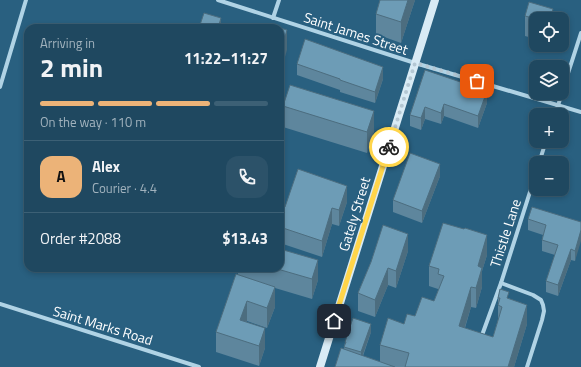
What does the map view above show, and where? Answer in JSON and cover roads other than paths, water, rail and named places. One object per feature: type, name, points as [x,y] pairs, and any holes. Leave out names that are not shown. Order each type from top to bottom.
[{"type":"street","points":[[0,87],[26,0]]},
{"type":"street","name":"Saint James Street","points":[[218,0],[415,63],[581,112]]},
{"type":"street","points":[[273,18],[279,0]]},
{"type":"street","name":"Gately Street","points":[[320,367],[435,0]]},
{"type":"street","points":[[569,71],[581,33]]},
{"type":"street","points":[[557,108],[560,100]]},
{"type":"street","name":"Thistle Lane","points":[[527,367],[542,320],[544,311],[543,305],[541,300],[533,295],[501,283],[529,195]]},
{"type":"street","points":[[480,342],[501,283]]},
{"type":"street","name":"Saint Marks Road","points":[[0,304],[199,367]]}]
